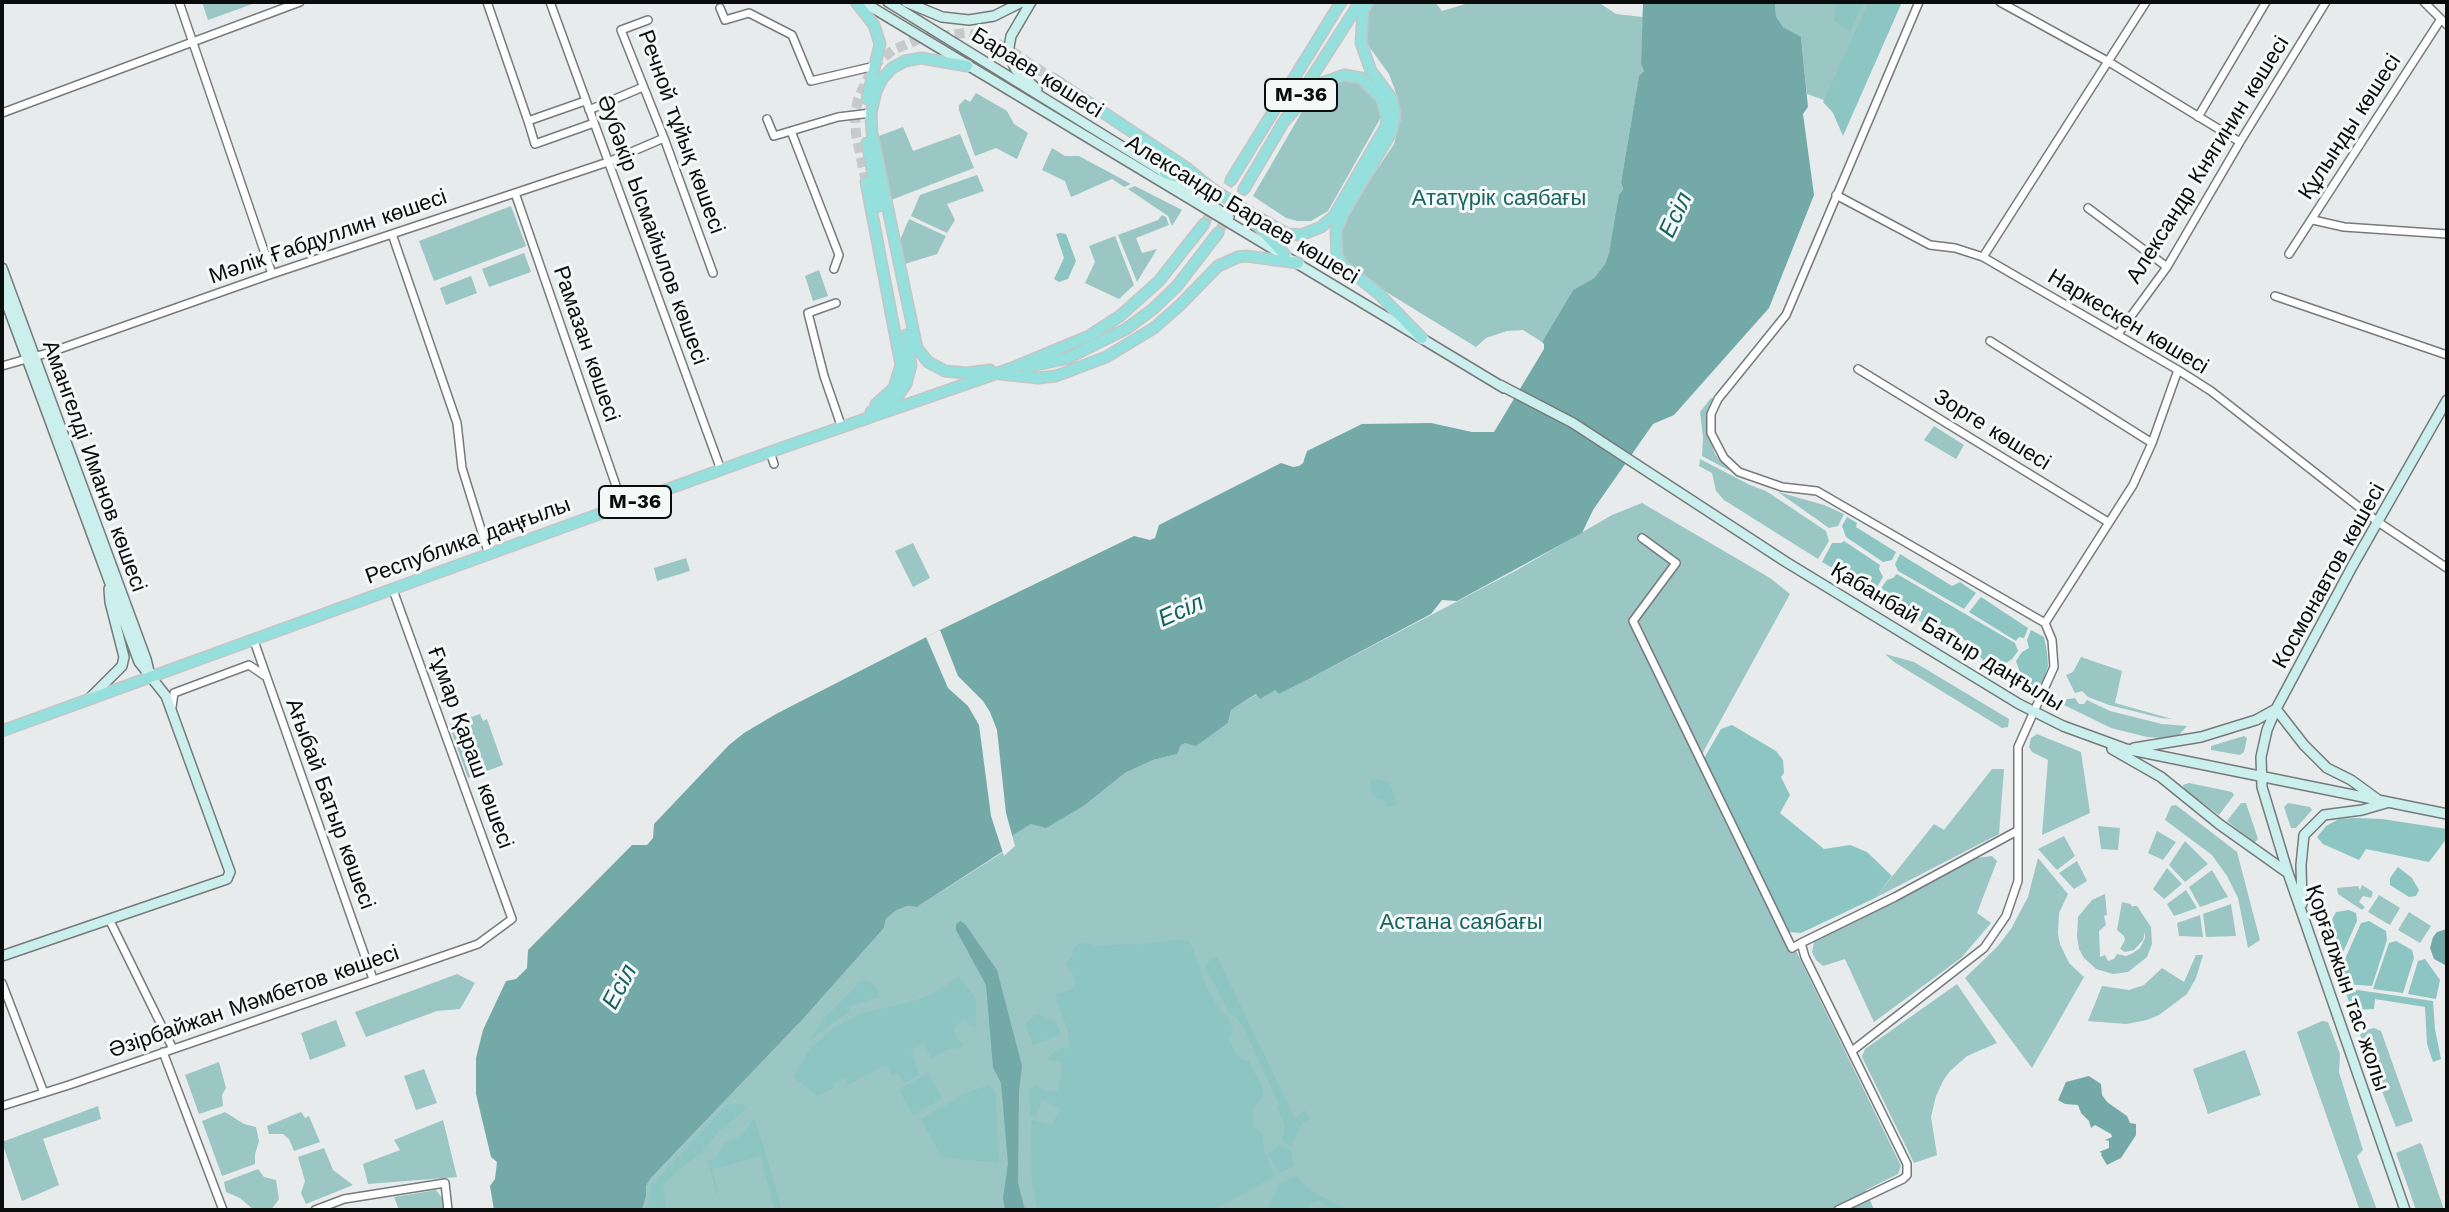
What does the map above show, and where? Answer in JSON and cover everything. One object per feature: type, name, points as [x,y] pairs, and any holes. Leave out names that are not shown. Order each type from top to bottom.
[{"type":"main road","points":[[842,428],[897,397],[906,384],[911,365],[869,157],[868,113],[880,44],[868,16],[856,2]]},
{"type":"main road","name":"Бараев көшесі","points":[[863,2],[967,66]]},
{"type":"main road","name":"Бараев көшесі","points":[[888,2],[1165,173],[1285,255]]},
{"type":"main road","points":[[906,2],[942,17],[969,20],[994,16],[1022,2]]},
{"type":"main road","points":[[1031,2],[1009,41],[1009,57],[1024,78],[1068,114]]},
{"type":"main road","name":"M-36","points":[[1231,180],[1341,2]]},
{"type":"main road","name":"M-36","points":[[1244,189],[1360,2]]},
{"type":"main road","points":[[1368,2],[1363,11],[1361,43],[1371,71],[1392,99],[1395,116],[1391,133],[1339,222],[1336,231],[1337,256],[1422,338]]},
{"type":"main road","points":[[967,66],[921,58],[898,65],[886,73],[879,83],[868,113],[917,348],[928,362],[945,371],[966,373],[1012,368]]},
{"type":"main road","name":"Александр Бараев көшесі","points":[[967,66],[1500,385]]},
{"type":"main road","points":[[1053,79],[1242,208],[1287,234],[1301,235],[1321,227],[1334,216],[1386,126],[1387,119],[1382,99],[1361,78],[1344,75],[1316,85],[1282,124]]},
{"type":"main road","points":[[1165,173],[1211,188]]},
{"type":"main road","points":[[863,416],[894,388],[901,365],[866,182]]},
{"type":"main road","points":[[1242,208],[1285,255]]},
{"type":"main road","name":"Республика даңғылы","points":[[2,731],[770,452],[1012,368],[1089,336],[1120,316],[1159,281],[1204,224]]},
{"type":"main road","name":"Республика даңғылы","points":[[994,374],[1068,358],[1126,329],[1177,286],[1218,233]]},
{"type":"main road","points":[[994,374],[1038,378],[1056,376],[1106,357],[1154,328],[1211,272],[1238,257],[1298,263]]},
{"type":"main road","name":"Амангелді Иманов көшесі","points":[[2,268],[139,662],[166,696],[230,872],[227,879],[109,919]]},
{"type":"main road","name":"Амангелді Иманов көшесі","points":[[2,291],[31,357],[146,659],[150,678]]},
{"type":"main road","name":"Қабанбай Батыр даңғылы","points":[[1500,385],[1642,469],[1799,570],[2034,712],[2126,749],[2447,814]]},
{"type":"main road","name":"Космонавтов көшесі","points":[[2260,776],[2264,745],[2276,709],[2447,400]]},
{"type":"main road","points":[[89,699],[122,666],[124,657],[110,602],[108,578]]},
{"type":"main road","points":[[2126,749],[2201,737],[2256,720],[2276,709],[2327,768],[2385,801]]},
{"type":"main road","points":[[2088,735],[2161,777],[2219,824],[2288,873]]},
{"type":"main road","name":"Қорғалжын тас жолы","points":[[2260,776],[2288,873],[2405,1210]]},
{"type":"main road","points":[[2303,915],[2301,865],[2304,835],[2324,815],[2362,810],[2385,801]]},
{"type":"main road","points":[[2,956],[109,919]]},
{"type":"street","points":[[179,2],[272,274]]},
{"type":"street","points":[[2,113],[300,2]]},
{"type":"street","points":[[487,2],[535,144],[594,123]]},
{"type":"street","name":"Әубәкір Ысмайылов көшесі","points":[[550,2],[721,470]]},
{"type":"street","points":[[1852,1051],[1984,948],[2006,916],[2018,881],[2018,747],[2054,667],[2052,640],[2045,623],[1817,491],[1782,487],[1739,472],[1724,458],[1711,433],[1711,414],[1718,399],[1786,315],[1919,2]]},
{"type":"street","points":[[2000,2],[2109,62],[2240,142]]},
{"type":"street","points":[[1983,257],[2146,2]]},
{"type":"street","name":"Александр Княгинин көшесі","points":[[2198,117],[2266,2]]},
{"type":"street","name":"Александр Княгинин көшесі","points":[[2118,334],[2167,267],[2326,2]]},
{"type":"street","points":[[2424,2],[2444,22]]},
{"type":"street","points":[[720,8],[725,20],[749,13],[792,35],[811,81],[875,66]]},
{"type":"street","name":"Речной тұйық көшесі","points":[[648,20],[621,30],[713,273]]},
{"type":"street","name":"Құлынды көшесі","points":[[2289,254],[2444,22]]},
{"type":"street","points":[[589,110],[643,87]]},
{"type":"street","points":[[528,121],[585,101]]},
{"type":"street","points":[[767,119],[774,136],[838,117],[868,113]]},
{"type":"street","points":[[791,131],[839,255],[834,269]]},
{"type":"street","name":"Мәлік Ғабдуллин көшесі","points":[[2,366],[608,162],[664,138]]},
{"type":"street","name":"Рамазан көшесі","points":[[515,193],[623,506]]},
{"type":"street","name":"Наркескен көшесі","points":[[1836,195],[1930,245],[1955,248],[1983,257],[2178,370],[2211,391],[2378,522],[2447,568]]},
{"type":"street","points":[[2088,208],[2167,267]]},
{"type":"street","points":[[2313,220],[2344,227],[2447,234]]},
{"type":"street","points":[[392,234],[457,423],[462,468],[489,555]]},
{"type":"street","points":[[2275,296],[2447,355]]},
{"type":"street","points":[[836,303],[808,313],[824,376],[842,428]]},
{"type":"street","points":[[1990,341],[2152,443]]},
{"type":"street","name":"Зорге көшесі","points":[[1858,369],[2108,522]]},
{"type":"street","points":[[2045,623],[2133,485],[2178,370]]},
{"type":"street","points":[[770,452],[774,464]]},
{"type":"street","points":[[1642,538],[1676,563],[1633,621],[1792,948],[2017,831]]},
{"type":"street","name":"Ғұмар Қараш көшесі","points":[[393,590],[512,919]]},
{"type":"street","name":"Ағыбай Батыр көшесі","points":[[256,640],[265,676],[373,979]]},
{"type":"street","points":[[173,715],[171,703],[174,693],[249,665],[265,676]]},
{"type":"street","points":[[109,919],[173,1049]]},
{"type":"street","name":"Әзірбайжан Мәмбетов көшесі","points":[[2,1106],[478,944],[512,919]]},
{"type":"street","points":[[1801,943],[1805,957],[1907,1164],[1907,1175],[1903,1179],[1838,1210]]},
{"type":"street","points":[[2,983],[44,1093]]},
{"type":"street","points":[[163,1052],[223,1210]]},
{"type":"street","points":[[315,1210],[344,1199],[445,1183],[448,1210]]},
{"type":"green space","points":[[202,2],[258,2],[208,20]]},
{"type":"green space","name":"Ататүрік саябағы","points":[[1373,2],[1435,2],[1442,11],[1472,2],[1598,2],[1616,14],[1643,17],[1641,63],[1644,71],[1639,77],[1621,182],[1623,191],[1609,253],[1594,278],[1573,290],[1542,342],[1523,330],[1507,331],[1486,338],[1476,347],[1357,274],[1344,261],[1339,248],[1342,222],[1394,144],[1401,118],[1389,74],[1366,39],[1368,12]]},
{"type":"green space","points":[[1775,2],[1900,2],[1827,101],[1807,94],[1801,38],[1783,27],[1776,16]]},
{"type":"green space","points":[[1342,75],[1371,87],[1380,107],[1380,119],[1328,211],[1311,221],[1286,218],[1253,196],[1314,91]]},
{"type":"green space","points":[[976,93],[1007,111],[1014,124],[1028,133],[1017,159],[996,148],[975,156],[959,105],[965,99],[970,102]]},
{"type":"green space","points":[[903,127],[913,151],[960,134],[974,168],[891,200],[879,136]]},
{"type":"green space","points":[[1052,148],[1065,156],[1079,156],[1131,184],[1124,187],[1112,179],[1071,197],[1065,181],[1042,170]]},
{"type":"green space","points":[[977,175],[984,191],[947,204],[955,220],[947,233],[911,216],[920,195]]},
{"type":"green space","points":[[1135,186],[1182,210],[1172,226],[1168,216],[1128,189]]},
{"type":"green space","points":[[511,206],[526,246],[434,281],[419,241]]},
{"type":"green space","points":[[1162,215],[1169,225],[1136,238],[1142,253],[1157,249],[1137,282],[1118,235],[1158,220]]},
{"type":"green space","points":[[909,219],[946,236],[937,254],[905,264],[900,240]]},
{"type":"green space","points":[[1115,236],[1134,285],[1119,299],[1085,283],[1095,262],[1089,246]]},
{"type":"green space","points":[[524,253],[531,272],[489,287],[482,269]]},
{"type":"green space","points":[[819,270],[828,296],[813,301],[805,276]]},
{"type":"green space","points":[[471,276],[477,293],[446,305],[440,288]]},
{"type":"green space","points":[[1711,398],[1709,436],[1715,454],[1730,471],[1702,456],[1700,412]]},
{"type":"green space","points":[[1934,426],[1964,445],[1956,459],[1924,440]]},
{"type":"green space","points":[[1700,459],[1766,491],[1826,531],[1829,541],[1818,559],[1724,500],[1716,491],[1712,473],[1699,466]]},
{"type":"green space","points":[[1778,492],[1844,514],[1838,526],[1829,528]]},
{"type":"green space","name":"Астана саябағы","points":[[1642,503],[1770,578],[1790,594],[1701,756],[1901,1166],[1898,1174],[1866,1190],[1874,1210],[642,1210],[646,1186],[651,1178],[805,1017],[884,928],[886,919],[896,909],[917,907],[1011,847],[1007,838],[1031,824],[1085,805],[1125,773],[1153,760],[1176,754],[1185,742],[1196,745],[1228,723],[1231,710],[1257,694],[1275,690],[1279,694],[1517,570],[1612,515]]},
{"type":"green space","points":[[913,543],[930,578],[913,587],[895,551]]},
{"type":"green space","points":[[686,558],[690,571],[657,581],[654,568]]},
{"type":"green space","points":[[1885,654],[1914,662],[2009,719],[2008,727],[2002,728]]},
{"type":"green space","points":[[2081,657],[2122,671],[2115,703],[2172,719],[2109,705],[2088,697],[2082,691],[2075,693],[2066,675],[2073,672]]},
{"type":"green space","points":[[2075,698],[2079,704],[2087,700],[2110,711],[2162,724],[2187,726],[2179,735],[2166,738],[2147,737],[2111,728],[2056,701]]},
{"type":"green space","points":[[480,714],[483,721],[487,719],[503,765],[468,778],[449,725]]},
{"type":"green space","points":[[2037,734],[2081,752],[2090,813],[2042,835],[2048,760],[2032,752],[2029,747],[2031,738]]},
{"type":"green space","points":[[2244,736],[2247,738],[2244,752],[2240,755],[2211,750],[2211,746]]},
{"type":"green space","points":[[1992,769],[2004,769],[1999,834],[1875,898],[1934,824],[1944,830]]},
{"type":"green space","points":[[2189,783],[2234,795],[2219,815],[2184,789],[2183,785]]},
{"type":"green space","points":[[2241,803],[2246,803],[2258,839],[2254,843],[2227,821]]},
{"type":"green space","points":[[2288,803],[2312,810],[2296,828],[2291,828],[2284,807]]},
{"type":"green space","points":[[2176,805],[2237,852],[2260,940],[2248,948],[2238,898],[2227,876],[2212,855],[2165,820],[2171,806]]},
{"type":"green space","points":[[2098,826],[2120,828],[2118,850],[2101,849]]},
{"type":"green space","points":[[2157,831],[2176,842],[2163,860],[2148,853]]},
{"type":"green space","points":[[2064,836],[2075,856],[2057,870],[2038,849]]},
{"type":"green space","points":[[2185,841],[2208,864],[2185,882],[2169,865]]},
{"type":"green space","points":[[1992,856],[1997,861],[1977,913],[1991,923],[1961,958],[1874,1022],[1845,959],[1823,966],[1816,960],[1812,952],[1814,942],[1976,858]]},
{"type":"green space","points":[[2038,858],[2068,894],[2059,913],[2058,934],[2069,963],[2084,977],[2032,1068],[1965,978],[2011,929],[2028,897]]},
{"type":"green space","points":[[2077,861],[2087,881],[2074,889],[2059,873]]},
{"type":"green space","points":[[2167,868],[2182,884],[2164,899],[2153,889]]},
{"type":"green space","points":[[2212,870],[2228,897],[2200,907],[2189,887]]},
{"type":"green space","points":[[2362,885],[2373,892],[2371,898],[2363,896],[2359,902],[2365,907],[2362,910],[2338,894],[2337,888],[2358,886],[2360,890]]},
{"type":"green space","points":[[2186,890],[2197,908],[2174,916],[2167,904]]},
{"type":"green space","points":[[2105,894],[2107,915],[2104,916],[2106,925],[2099,931],[2100,957],[2105,955],[2108,961],[2117,954],[2126,956],[2140,948],[2145,938],[2145,932],[2143,940],[2134,950],[2125,952],[2120,949],[2125,940],[2117,930],[2122,902],[2134,908],[2137,906],[2151,927],[2152,944],[2147,957],[2128,972],[2113,974],[2096,969],[2079,949],[2078,917],[2092,900]]},
{"type":"green space","points":[[2379,895],[2400,908],[2390,925],[2368,912]]},
{"type":"green space","points":[[2231,904],[2236,936],[2206,937],[2203,914]]},
{"type":"green space","points":[[2409,912],[2431,926],[2420,943],[2398,930]]},
{"type":"green space","points":[[2200,915],[2203,937],[2179,936],[2177,923]]},
{"type":"green space","points":[[2196,955],[2203,955],[2187,994],[2159,1015],[2126,1024],[2088,1021],[2102,986],[2129,990],[2144,985],[2162,968],[2184,982]]},
{"type":"green space","points":[[457,974],[475,983],[460,1009],[437,1011],[366,1037],[355,1012]]},
{"type":"green space","points":[[1957,984],[1997,1043],[1967,1056],[1943,1081],[1931,1117],[1937,1155],[1914,1163],[1862,1057],[1865,1049]]},
{"type":"green space","points":[[336,1020],[346,1046],[310,1060],[301,1033]]},
{"type":"green space","points":[[2322,1021],[2328,1022],[2340,1054],[2339,1072],[2363,1150],[2357,1156],[2377,1210],[2357,1210],[2359,1208],[2297,1032]]},
{"type":"green space","points":[[2374,1028],[2381,1031],[2413,1121],[2396,1127],[2359,1032]]},
{"type":"green space","points":[[2245,1050],[2261,1095],[2208,1114],[2193,1069]]},
{"type":"green space","points":[[219,1062],[226,1088],[222,1095],[223,1106],[199,1114],[185,1075]]},
{"type":"green space","points":[[424,1069],[437,1103],[416,1110],[404,1076]]},
{"type":"green space","points":[[98,1106],[101,1119],[43,1139],[59,1185],[22,1201],[2,1142]]},
{"type":"green space","points":[[225,1112],[244,1124],[256,1127],[259,1141],[255,1164],[222,1176],[202,1121]]},
{"type":"green space","points":[[301,1112],[305,1118],[309,1116],[320,1142],[294,1151],[289,1139],[283,1134],[269,1134],[267,1126]]},
{"type":"green space","points":[[443,1120],[457,1177],[368,1184],[363,1164],[400,1150],[394,1140]]},
{"type":"green space","points":[[2420,1143],[2444,1210],[2416,1210],[2396,1153]]},
{"type":"green space","points":[[324,1148],[333,1170],[353,1185],[306,1204],[301,1193],[305,1181],[298,1157]]},
{"type":"green space","points":[[258,1169],[264,1177],[276,1180],[279,1199],[271,1210],[254,1210],[240,1198],[226,1192],[224,1182]]},
{"type":"green space","points":[[436,1190],[442,1198],[444,1210],[399,1210],[394,1197]]},
{"type":"shaded area","points":[[1836,2],[1863,2],[1850,31],[1834,21]]},
{"type":"shaded area","points":[[1869,2],[1902,2],[1843,136],[1833,113],[1823,102]]},
{"type":"shaded area","points":[[1056,234],[1066,234],[1076,261],[1068,279],[1059,282],[1054,279],[1064,258]]},
{"type":"shaded area","points":[[1847,517],[1857,523],[1856,527],[1896,552],[1892,560],[1883,562],[1846,537],[1842,526]]},
{"type":"shaded area","points":[[1844,541],[1880,565],[1883,577],[1874,592],[1822,562],[1832,543]]},
{"type":"shaded area","points":[[1900,554],[1952,586],[1960,582],[1976,593],[1964,609],[1898,571],[1895,564]]},
{"type":"shaded area","points":[[1897,574],[2015,643],[2018,651],[1997,669],[1985,662],[1953,628],[1926,625],[1877,594],[1887,580]]},
{"type":"shaded area","points":[[1981,597],[2028,628],[2024,638],[2019,637],[2016,641],[1969,612]]},
{"type":"shaded area","points":[[2031,630],[2044,637],[2047,652],[2048,666],[2042,684],[2036,689],[2024,683],[2016,661],[2029,648],[2027,640]]},
{"type":"shaded area","points":[[1732,725],[1776,751],[1783,760],[1784,773],[1781,777],[1790,795],[1780,813],[1824,849],[1850,845],[1867,852],[1892,876],[1875,898],[1801,933],[1788,932],[1703,760],[1721,729]]},
{"type":"shaded area","points":[[1377,779],[1390,785],[1397,804],[1388,807],[1386,801],[1372,793],[1371,781]]},
{"type":"shaded area","points":[[2355,818],[2447,829],[2447,838],[2429,862],[2366,849],[2359,860],[2323,844],[2317,837],[2326,826],[2339,819]]},
{"type":"shaded area","points":[[2398,867],[2412,878],[2419,890],[2416,896],[2409,897],[2390,885],[2390,878]]},
{"type":"shaded area","points":[[2349,910],[2356,913],[2357,921],[2340,959],[2329,925],[2336,912]]},
{"type":"shaded area","points":[[2369,921],[2386,931],[2387,940],[2372,986],[2347,984],[2342,966],[2361,923]]},
{"type":"shaded area","points":[[1190,941],[1206,987],[1220,1010],[1228,1016],[1233,1031],[1228,1038],[1235,1053],[1248,1060],[1263,1089],[1263,1097],[1252,1110],[1254,1127],[1262,1134],[1265,1154],[1275,1176],[1213,1210],[1038,1210],[1032,1185],[1031,1120],[1055,1126],[1053,1124],[1060,1108],[1042,1100],[1035,1117],[1031,1115],[1028,1090],[1037,1085],[1042,1090],[1058,1092],[1063,1062],[1046,1060],[1064,1047],[1070,1049],[1068,1031],[1055,995],[1072,989],[1076,983],[1065,965],[1078,944],[1145,944]]},
{"type":"shaded area","points":[[2396,941],[2412,950],[2414,958],[2403,993],[2373,989],[2389,943]]},
{"type":"shaded area","points":[[1213,957],[1217,957],[1295,1119],[1305,1110],[1309,1118],[1300,1126],[1292,1146],[1282,1139],[1285,1125],[1277,1108],[1279,1104],[1245,1031],[1231,1015],[1206,969]]},
{"type":"shaded area","points":[[2425,959],[2440,980],[2436,999],[2408,994],[2418,961]]},
{"type":"shaded area","points":[[959,977],[976,999],[976,1028],[965,1020],[957,1024],[954,1031],[963,1045],[961,1048],[948,1049],[932,1058],[923,1043],[911,1049],[919,1075],[904,1083],[897,1072],[892,1075],[887,1067],[881,1066],[848,1085],[844,1078],[833,1084],[834,1088],[818,1096],[793,1077],[810,1049],[835,1027],[863,1013],[931,995]]},
{"type":"shaded area","points":[[862,980],[871,982],[879,991],[879,997],[849,1006],[850,1011],[811,1039],[822,1021]]},
{"type":"shaded area","points":[[2344,988],[2433,1001],[2441,1059],[2433,1062],[2427,1044],[2425,1007],[2375,999],[2374,1009],[2352,1010]]},
{"type":"shaded area","points":[[1037,1014],[1055,1021],[1061,1034],[1033,1045],[1025,1024]]},
{"type":"shaded area","points":[[928,1073],[942,1098],[913,1115],[899,1090]]},
{"type":"shaded area","points":[[989,1085],[996,1093],[999,1163],[942,1157],[921,1119],[969,1092]]},
{"type":"shaded area","points":[[728,1104],[743,1105],[746,1109],[666,1181],[663,1186],[666,1210],[646,1210],[650,1187]]},
{"type":"shaded area","points":[[754,1118],[782,1210],[771,1210],[774,1209],[761,1156],[713,1169],[716,1194],[708,1159],[717,1157],[725,1143],[743,1135]]},
{"type":"shaded area","points":[[1279,1145],[1291,1151],[1293,1166],[1279,1173],[1269,1155]]},
{"type":"shaded area","points":[[1296,1175],[1307,1188],[1346,1210],[1332,1210],[1318,1200],[1306,1210],[1267,1210],[1279,1185]]},
{"type":"water","name":"Есіл","points":[[1643,2],[1775,2],[1776,16],[1783,27],[1801,37],[1808,107],[1803,114],[1814,195],[1769,308],[1674,415],[1653,424],[1593,510],[1582,533],[1457,601],[1442,600],[1431,614],[1279,694],[1275,690],[1260,699],[1256,694],[1231,710],[1228,723],[1196,746],[1185,743],[1177,754],[1153,760],[1125,773],[1085,805],[1046,828],[1031,824],[1008,838],[1011,846],[917,907],[907,906],[896,910],[886,919],[884,928],[804,1018],[651,1178],[646,1186],[642,1210],[494,1210],[490,1186],[495,1179],[497,1162],[491,1157],[476,1094],[476,1058],[483,1030],[506,981],[516,979],[527,968],[528,950],[632,845],[647,845],[653,838],[654,824],[744,733],[940,630],[1134,536],[1150,540],[1155,538],[1159,525],[1281,463],[1299,466],[1307,451],[1362,424],[1431,423],[1472,432],[1494,432],[1544,349],[1542,342],[1573,290],[1594,278],[1609,253],[1619,195],[1623,190],[1621,182],[1639,76],[1644,71],[1641,64]]},
{"type":"water","points":[[960,921],[997,970],[1022,1066],[1018,1183],[1025,1210],[1005,1210],[1003,1198],[1008,1164],[1001,1083],[993,1067],[986,985],[956,930],[956,924]]},
{"type":"water","points":[[2447,929],[2447,966],[2434,959],[2430,948],[2437,932]]},
{"type":"water","points":[[2089,1076],[2101,1084],[2102,1095],[2107,1102],[2127,1116],[2130,1123],[2136,1124],[2136,1135],[2121,1158],[2107,1165],[2099,1152],[2109,1148],[2109,1141],[2105,1140],[2112,1137],[2111,1134],[2095,1125],[2091,1128],[2078,1105],[2058,1100],[2066,1082]]},
{"type":"pier","points":[[940,630],[958,676],[983,701],[997,730],[1006,813],[1015,846],[1004,856],[991,816],[979,725],[968,706],[948,688],[926,637]]},
{"type":"tunnel","points":[[866,182],[856,134],[858,99],[871,71],[893,50],[919,39],[965,33],[1007,48],[1053,79]]},
{"type":"tunnel","points":[[1204,224],[1231,180]]},
{"type":"tunnel","points":[[1218,233],[1244,189]]}]
